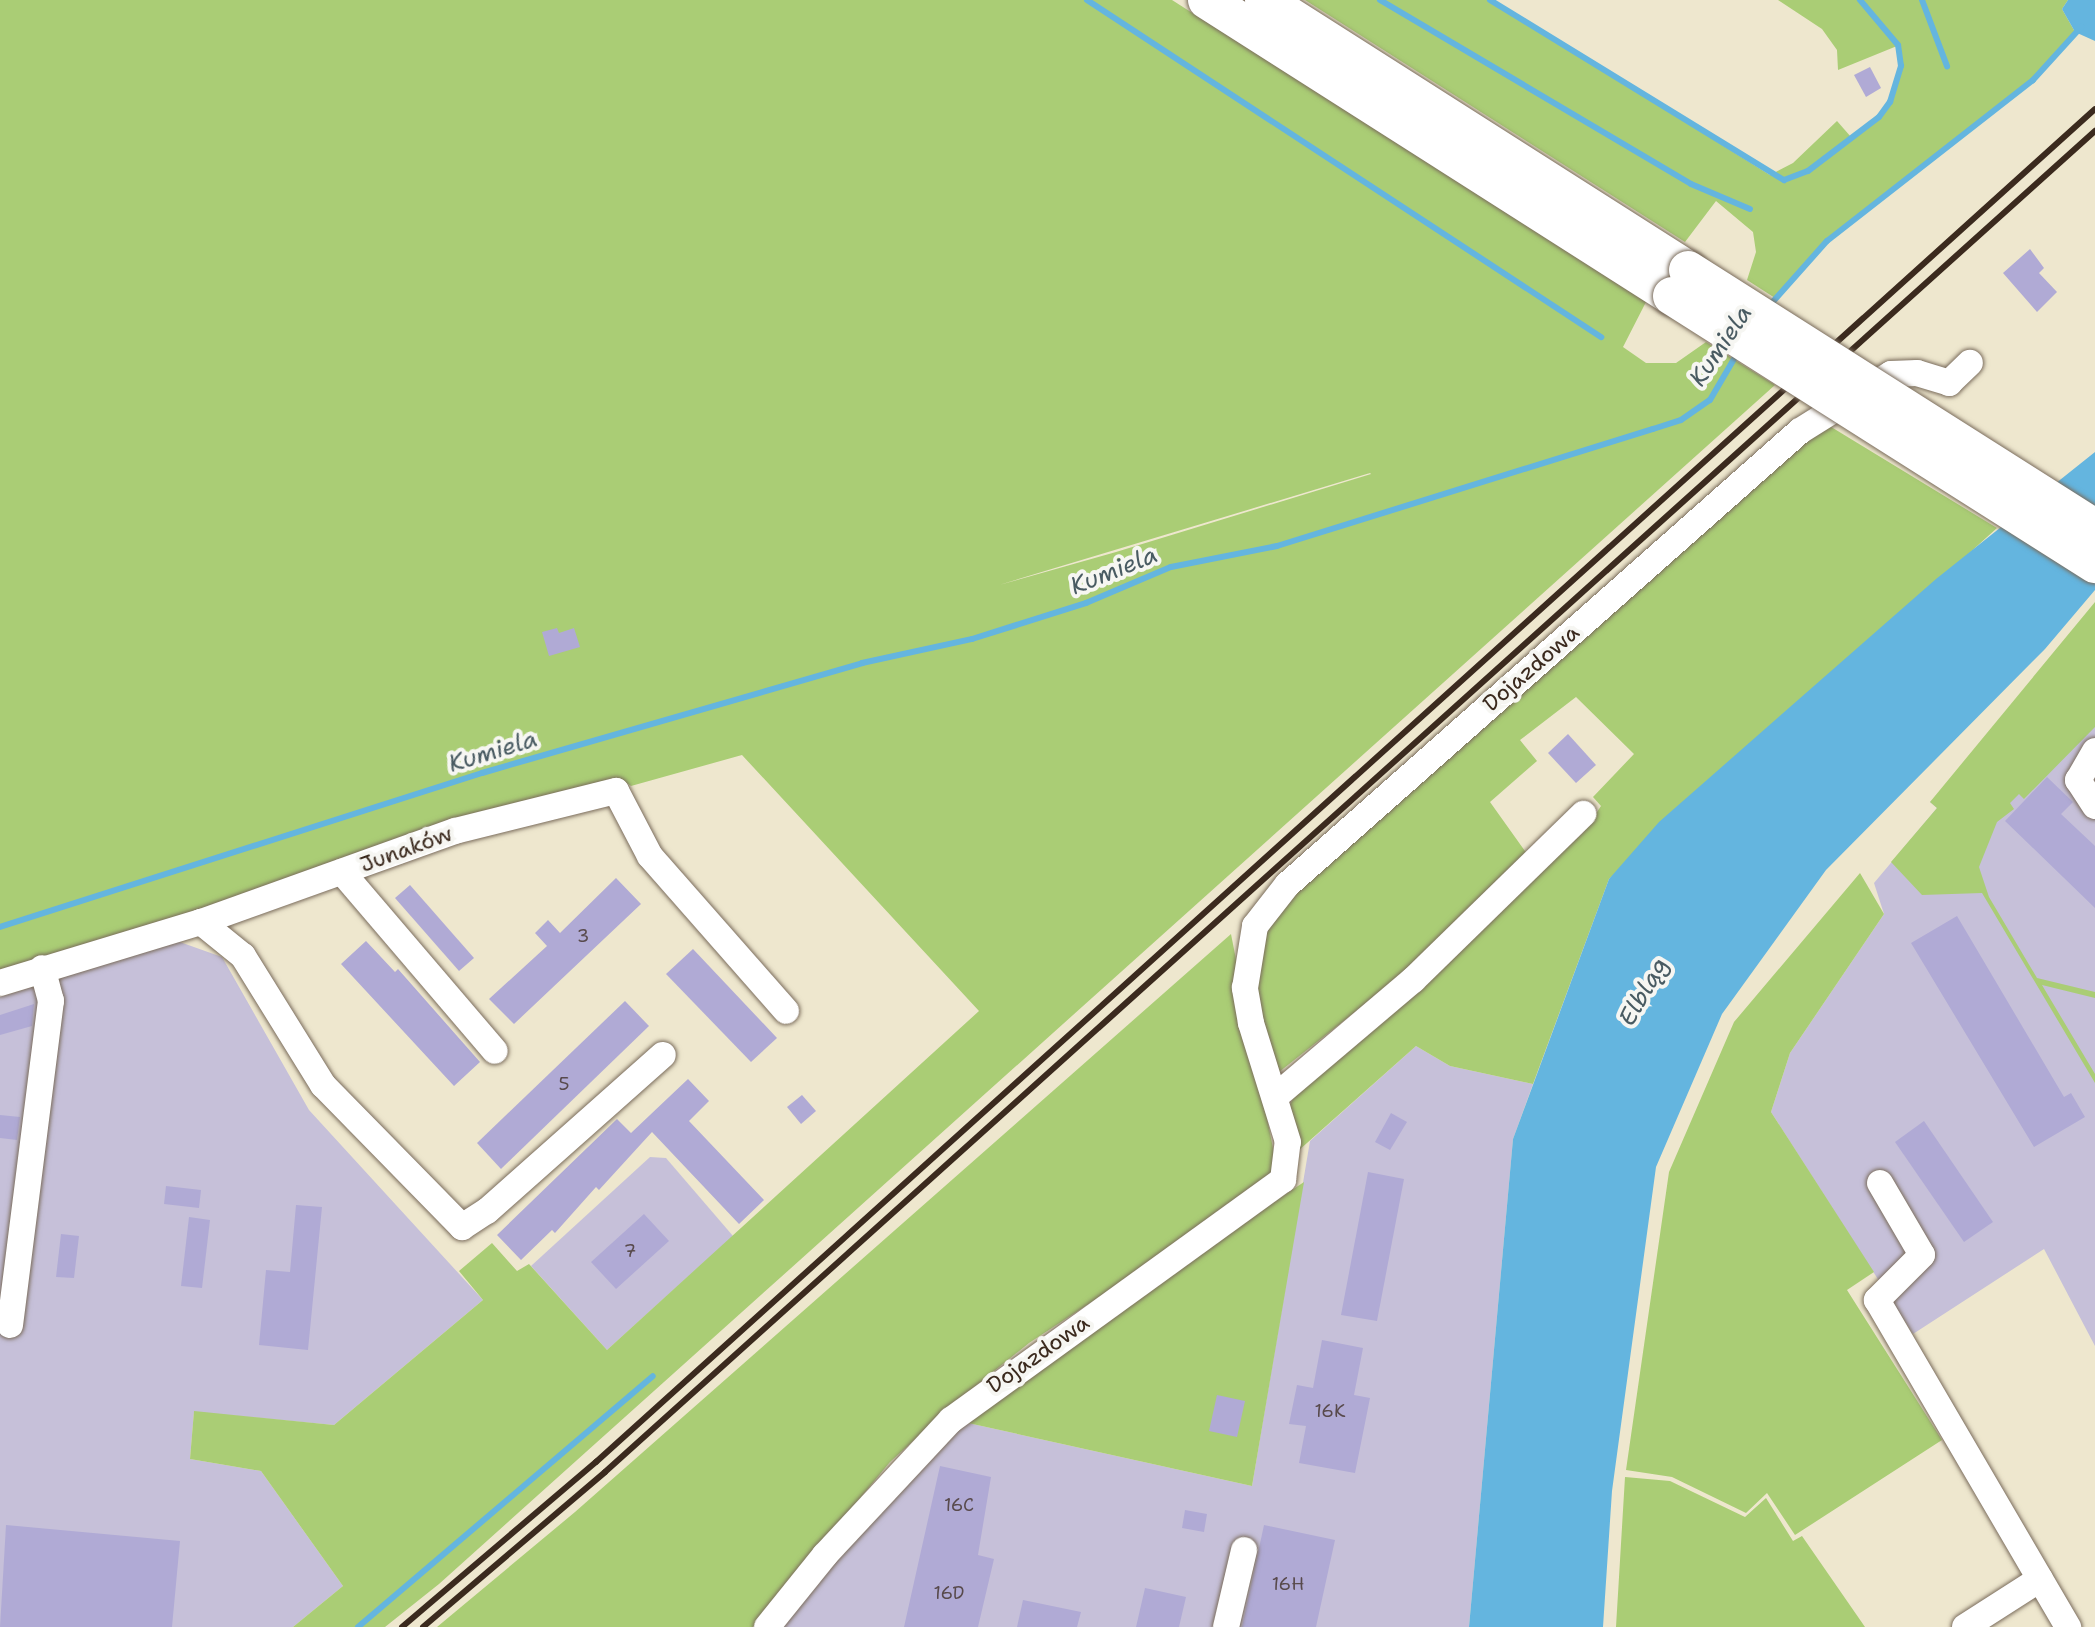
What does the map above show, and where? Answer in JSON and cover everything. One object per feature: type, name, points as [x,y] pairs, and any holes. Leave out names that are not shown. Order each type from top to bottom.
[{"type":"highway","points":[[1207,0],[2095,528]]},
{"type":"highway","points":[[1264,0],[2095,564]]},
{"type":"street","name":"Dojazdowa","points":[[767,1627],[908,1462],[960,1412],[1283,1180],[1288,1142],[1251,1023],[1246,958],[1255,926],[1287,885],[1800,431],[1891,374],[1917,373],[1949,383],[1970,363]]},
{"type":"street","points":[[2095,751],[2078,780],[2095,806]]},
{"type":"street","name":"Junaków","points":[[0,983],[201,922],[455,831],[616,791],[650,856],[786,1011]]},
{"type":"street","points":[[1275,1097],[1413,980],[1583,814]]},
{"type":"street","points":[[342,872],[495,1051]]},
{"type":"street","points":[[201,922],[243,956],[323,1085],[462,1227],[487,1211],[663,1055]]},
{"type":"street","points":[[10,1325],[51,1001],[42,968]]},
{"type":"street","points":[[1880,1183],[1922,1255],[1877,1300],[2068,1627]]},
{"type":"street","points":[[1226,1627],[1244,1550]]},
{"type":"street","points":[[1965,1627],[2040,1579]]},
{"type":"shaded area","points":[[2095,658],[2095,1346],[2044,1249],[1913,1334],[1771,1112],[1790,1053],[1884,914],[1874,883],[1937,808],[1930,802]]},
{"type":"shaded area","points":[[177,941],[222,957],[309,1110],[483,1300],[334,1425],[194,1412],[190,1459],[261,1471],[343,1586],[293,1627],[0,1627],[0,997]]},
{"type":"shaded area","points":[[1416,1046],[1450,1066],[1533,1084],[1513,1139],[1469,1627],[773,1627],[959,1421],[1252,1486],[1310,1141]]},
{"type":"shaded area","points":[[650,1157],[666,1158],[733,1236],[607,1350],[531,1266]]},
{"type":"green space","points":[[0,0],[1172,0],[1646,302],[1623,347],[1646,363],[1676,363],[1706,342],[1775,385],[439,1584],[385,1627],[293,1627],[343,1586],[261,1471],[190,1459],[194,1411],[334,1425],[483,1300],[459,1271],[492,1243],[517,1271],[529,1264],[607,1350],[979,1011],[742,755],[631,786],[621,779],[449,824],[241,900],[0,972]],"holes":[[[1371,474],[1116,552],[999,585]]]},
{"type":"green space","points":[[1305,0],[1490,0],[1770,175],[1793,163],[1837,121],[1851,137],[1879,117],[1890,102],[1901,66],[1897,46],[1838,70],[1837,50],[1822,29],[1778,0],[2068,0],[2062,9],[2075,32],[2033,80],[1827,241],[1775,298],[1747,280],[1756,252],[1753,232],[1716,201],[1685,242]]},
{"type":"green space","points":[[1823,422],[1997,528],[1609,879],[1533,1084],[1450,1066],[1416,1046],[1298,1151],[1289,1107],[1298,1088],[1583,833],[1601,806],[1593,797],[1634,754],[1576,697],[1520,740],[1537,761],[1490,802],[1530,858],[1437,947],[1274,1076],[1262,1049],[1253,950],[1287,890]]},
{"type":"green space","points":[[2095,602],[2095,727],[2024,799],[2019,794],[2010,803],[2014,809],[1997,822],[1979,867],[1989,897],[2037,978],[2095,992],[2095,998],[2042,985],[2095,1074],[2095,1083],[1982,893],[1922,895],[1891,862],[1937,808],[1930,802]]},
{"type":"green space","points":[[1860,873],[1884,914],[1790,1053],[1771,1112],[1874,1272],[1847,1290],[1942,1440],[1795,1535],[1767,1493],[1746,1513],[1672,1477],[1626,1470],[1669,1172],[1734,1022]]},
{"type":"green space","points":[[1231,934],[1279,1179],[1029,1343],[957,1401],[890,1462],[753,1627],[437,1627],[575,1512]]},
{"type":"green space","points":[[1304,1182],[1252,1486],[959,1421],[1026,1368]]},
{"type":"green space","points":[[1625,1477],[1670,1481],[1745,1517],[1766,1498],[1793,1541],[1802,1536],[1865,1627],[1616,1627]]},
{"type":"water","points":[[2068,0],[2095,0],[2095,41],[2075,32],[2062,9]]},
{"type":"water","name":"Elbląg","points":[[2095,452],[2095,590],[2045,649],[1826,870],[1722,1014],[1656,1167],[1612,1491],[1603,1627],[1469,1627],[1513,1139],[1609,879],[1659,822],[1936,579]]},
{"type":"building","points":[[1870,67],[1881,88],[1866,97],[1854,75]]},
{"type":"building","points":[[2030,249],[2044,268],[2039,273],[2057,292],[2037,312],[2003,273]]},
{"type":"building","points":[[557,628],[559,633],[574,628],[580,647],[549,656],[542,632]]},
{"type":"building","points":[[1568,734],[1596,765],[1576,783],[1548,753]]},
{"type":"building","points":[[2047,777],[2073,802],[2061,814],[2095,846],[2095,908],[2005,821]]},
{"type":"building","points":[[616,878],[641,904],[514,1024],[489,999],[547,946],[535,933],[548,920],[560,933]]},
{"type":"building","points":[[410,885],[474,958],[459,971],[395,898]]},
{"type":"building","points":[[1957,916],[2064,1097],[2071,1093],[2085,1117],[2034,1147],[1911,943]]},
{"type":"building","points":[[366,941],[395,972],[398,969],[480,1062],[454,1086],[341,964]]},
{"type":"building","points":[[693,949],[777,1038],[751,1062],[666,974]]},
{"type":"building","points":[[625,1001],[649,1026],[501,1169],[477,1143]]},
{"type":"building","points":[[34,1004],[32,1026],[0,1035],[0,1015]]},
{"type":"building","points":[[688,1079],[709,1101],[689,1121],[764,1200],[739,1224],[652,1132],[555,1233],[552,1230],[521,1260],[497,1235],[617,1119],[631,1133]]},
{"type":"building","points":[[802,1095],[816,1111],[801,1124],[787,1107]]},
{"type":"building","points":[[1391,1113],[1407,1122],[1390,1150],[1375,1142]]},
{"type":"building","points":[[0,1115],[20,1117],[17,1140],[0,1138]]},
{"type":"building","points":[[1924,1121],[1993,1222],[1964,1242],[1895,1142]]},
{"type":"building","points":[[1368,1172],[1404,1179],[1377,1321],[1341,1315]]},
{"type":"building","points":[[166,1186],[201,1190],[199,1208],[164,1204]]},
{"type":"building","points":[[296,1205],[322,1207],[308,1350],[259,1345],[266,1270],[290,1272]]},
{"type":"building","points":[[644,1214],[669,1241],[616,1289],[591,1262]]},
{"type":"building","points":[[189,1217],[210,1220],[202,1288],[181,1286]]},
{"type":"building","points":[[61,1234],[79,1236],[74,1278],[56,1277]]},
{"type":"building","points":[[1322,1340],[1363,1348],[1354,1395],[1370,1398],[1355,1473],[1299,1463],[1306,1426],[1289,1424],[1297,1385],[1313,1388]]},
{"type":"building","points":[[1217,1395],[1245,1401],[1237,1437],[1209,1431]]},
{"type":"building","points":[[940,1466],[991,1477],[978,1555],[994,1559],[978,1627],[904,1627]]},
{"type":"building","points":[[1185,1510],[1207,1514],[1204,1532],[1182,1528]]},
{"type":"building","points":[[6,1525],[180,1541],[172,1627],[0,1627]]},
{"type":"building","points":[[1264,1525],[1335,1540],[1316,1627],[1242,1627]]},
{"type":"building","points":[[1145,1588],[1186,1597],[1179,1627],[1136,1627]]},
{"type":"building","points":[[1023,1600],[1081,1612],[1077,1627],[1017,1627]]},
{"type":"waterway","points":[[1087,0],[1601,337]]},
{"type":"waterway","points":[[1380,0],[1691,184],[1750,209]]},
{"type":"waterway","points":[[1490,0],[1784,180],[1808,171],[1879,117],[1890,102],[1901,66],[1898,45],[1860,0]]},
{"type":"waterway","points":[[1922,0],[1947,66]]},
{"type":"waterway","name":"Kumiela","points":[[1769,306],[1827,241],[2033,80],[2081,27]]},
{"type":"waterway","name":"Kumiela","points":[[0,927],[482,773],[862,663],[972,639],[1086,603],[1171,567],[1277,546],[1681,420],[1710,400],[1738,352]]},
{"type":"waterway","points":[[358,1627],[653,1376]]},
{"type":"railway","points":[[402,1627],[596,1462],[2095,109]]},
{"type":"railway","points":[[423,1627],[605,1472],[2095,131]]}]
